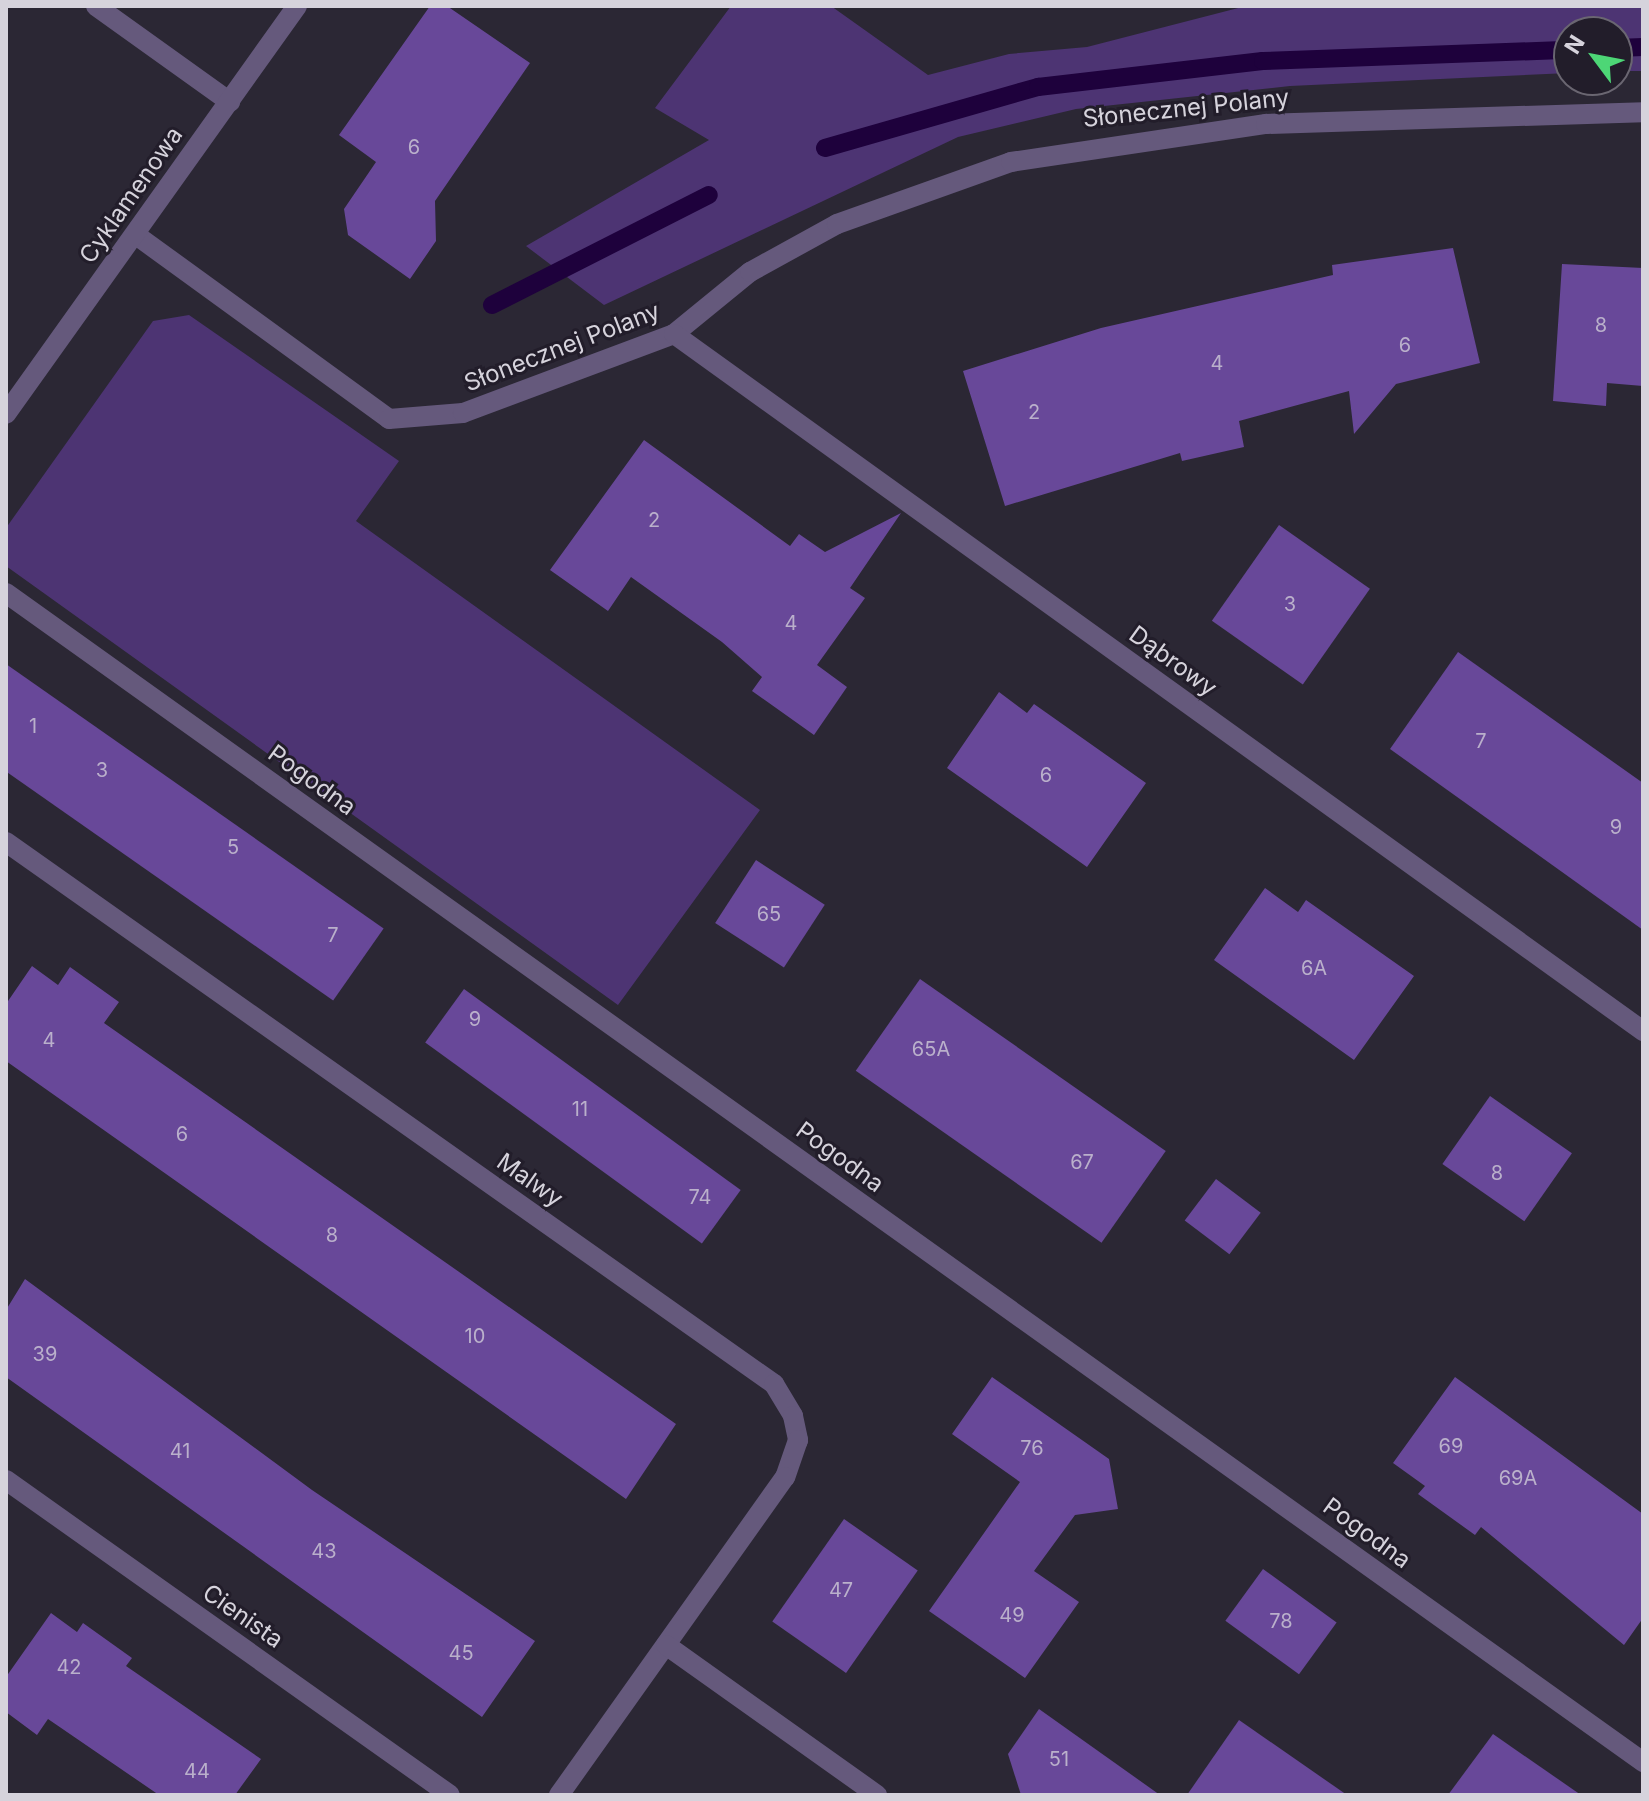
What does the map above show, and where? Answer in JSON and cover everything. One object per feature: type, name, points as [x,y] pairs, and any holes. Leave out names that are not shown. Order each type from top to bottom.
[{"type":"street","points":[[96,6],[230,102]]},
{"type":"street","name":"Cyklamenowa","points":[[6,414],[297,6]]},
{"type":"street","name":"Słonecznej Polany","points":[[136,235],[389,419],[463,413],[674,334],[750,272],[837,224],[1025,158],[1266,124],[1643,112]]},
{"type":"street","name":"Dąbrowy","points":[[674,334],[1643,1031]]},
{"type":"street","name":"Pogodna","points":[[6,593],[1643,1762]]},
{"type":"street","name":"Malwy","points":[[6,842],[774,1384],[798,1440],[785,1477],[666,1645]]},
{"type":"street","name":"Cienista","points":[[6,1480],[450,1795]]},
{"type":"street","points":[[559,1795],[666,1645],[877,1795]]},
{"type":"shaded area","points":[[731,6],[831,6],[928,75],[1009,54],[1087,47],[1246,6],[1643,6],[1643,71],[1633,71],[1633,16],[1553,16],[1553,74],[1290,86],[1076,109],[958,137],[604,305],[526,246],[709,140],[655,108]]},
{"type":"shaded area","points":[[189,315],[399,461],[356,521],[760,810],[618,1005],[6,566],[6,528],[153,321]]},
{"type":"building","points":[[430,6],[447,6],[530,63],[435,201],[436,241],[410,279],[348,235],[344,209],[376,162],[339,135]]},
{"type":"building","points":[[1453,248],[1480,363],[1396,384],[1354,434],[1349,391],[1239,421],[1244,447],[1182,461],[1180,453],[1005,506],[963,371],[1101,328],[1333,275],[1332,265]]},
{"type":"building","points":[[1562,264],[1643,268],[1643,386],[1607,383],[1606,406],[1553,401]]},
{"type":"building","points":[[644,440],[790,546],[799,534],[825,552],[901,513],[850,588],[865,598],[817,665],[847,687],[814,735],[752,691],[762,677],[722,642],[631,577],[608,611],[550,570]]},
{"type":"building","points":[[1279,525],[1370,589],[1303,685],[1212,621]]},
{"type":"building","points":[[1458,652],[1643,783],[1643,930],[1390,749]]},
{"type":"building","points":[[6,664],[384,928],[333,1001],[6,771]]},
{"type":"building","points":[[999,692],[1027,713],[1034,704],[1146,783],[1087,867],[947,768]]},
{"type":"building","points":[[756,860],[825,905],[784,968],[715,923]]},
{"type":"building","points":[[1265,888],[1298,912],[1306,900],[1414,976],[1354,1060],[1214,960]]},
{"type":"building","points":[[32,966],[58,985],[70,967],[119,1002],[104,1023],[676,1424],[626,1499],[6,1061],[6,1004]]},
{"type":"building","points":[[920,979],[1166,1151],[1102,1243],[856,1071]]},
{"type":"building","points":[[464,989],[741,1190],[702,1243],[425,1042]]},
{"type":"building","points":[[1490,1096],[1572,1153],[1524,1221],[1442,1164]]},
{"type":"building","points":[[1216,1179],[1261,1213],[1229,1254],[1185,1221]]},
{"type":"building","points":[[25,1279],[312,1490],[535,1641],[482,1717],[6,1377],[6,1310]]},
{"type":"building","points":[[992,1377],[1109,1459],[1118,1509],[1075,1515],[1034,1571],[1079,1602],[1025,1678],[929,1611],[1020,1482],[952,1434]]},
{"type":"building","points":[[1455,1377],[1643,1514],[1643,1618],[1624,1645],[1481,1527],[1475,1535],[1418,1494],[1425,1486],[1393,1463]]},
{"type":"building","points":[[844,1519],[918,1571],[846,1673],[772,1621]]},
{"type":"building","points":[[1263,1569],[1337,1622],[1299,1674],[1225,1621]]},
{"type":"building","points":[[51,1613],[77,1632],[83,1623],[132,1658],[126,1666],[261,1759],[235,1795],[159,1795],[48,1719],[37,1735],[6,1712],[6,1677]]},
{"type":"building","points":[[1039,1709],[1160,1795],[1021,1795],[1008,1754]]},
{"type":"building","points":[[1239,1720],[1347,1795],[1187,1795]]},
{"type":"building","points":[[1493,1734],[1581,1795],[1448,1795]]},
{"type":"waterway","points":[[1633,47],[1643,47]]},
{"type":"waterway","points":[[825,148],[1038,87],[1263,61],[1553,51]]},
{"type":"waterway","points":[[492,305],[709,195]]}]
